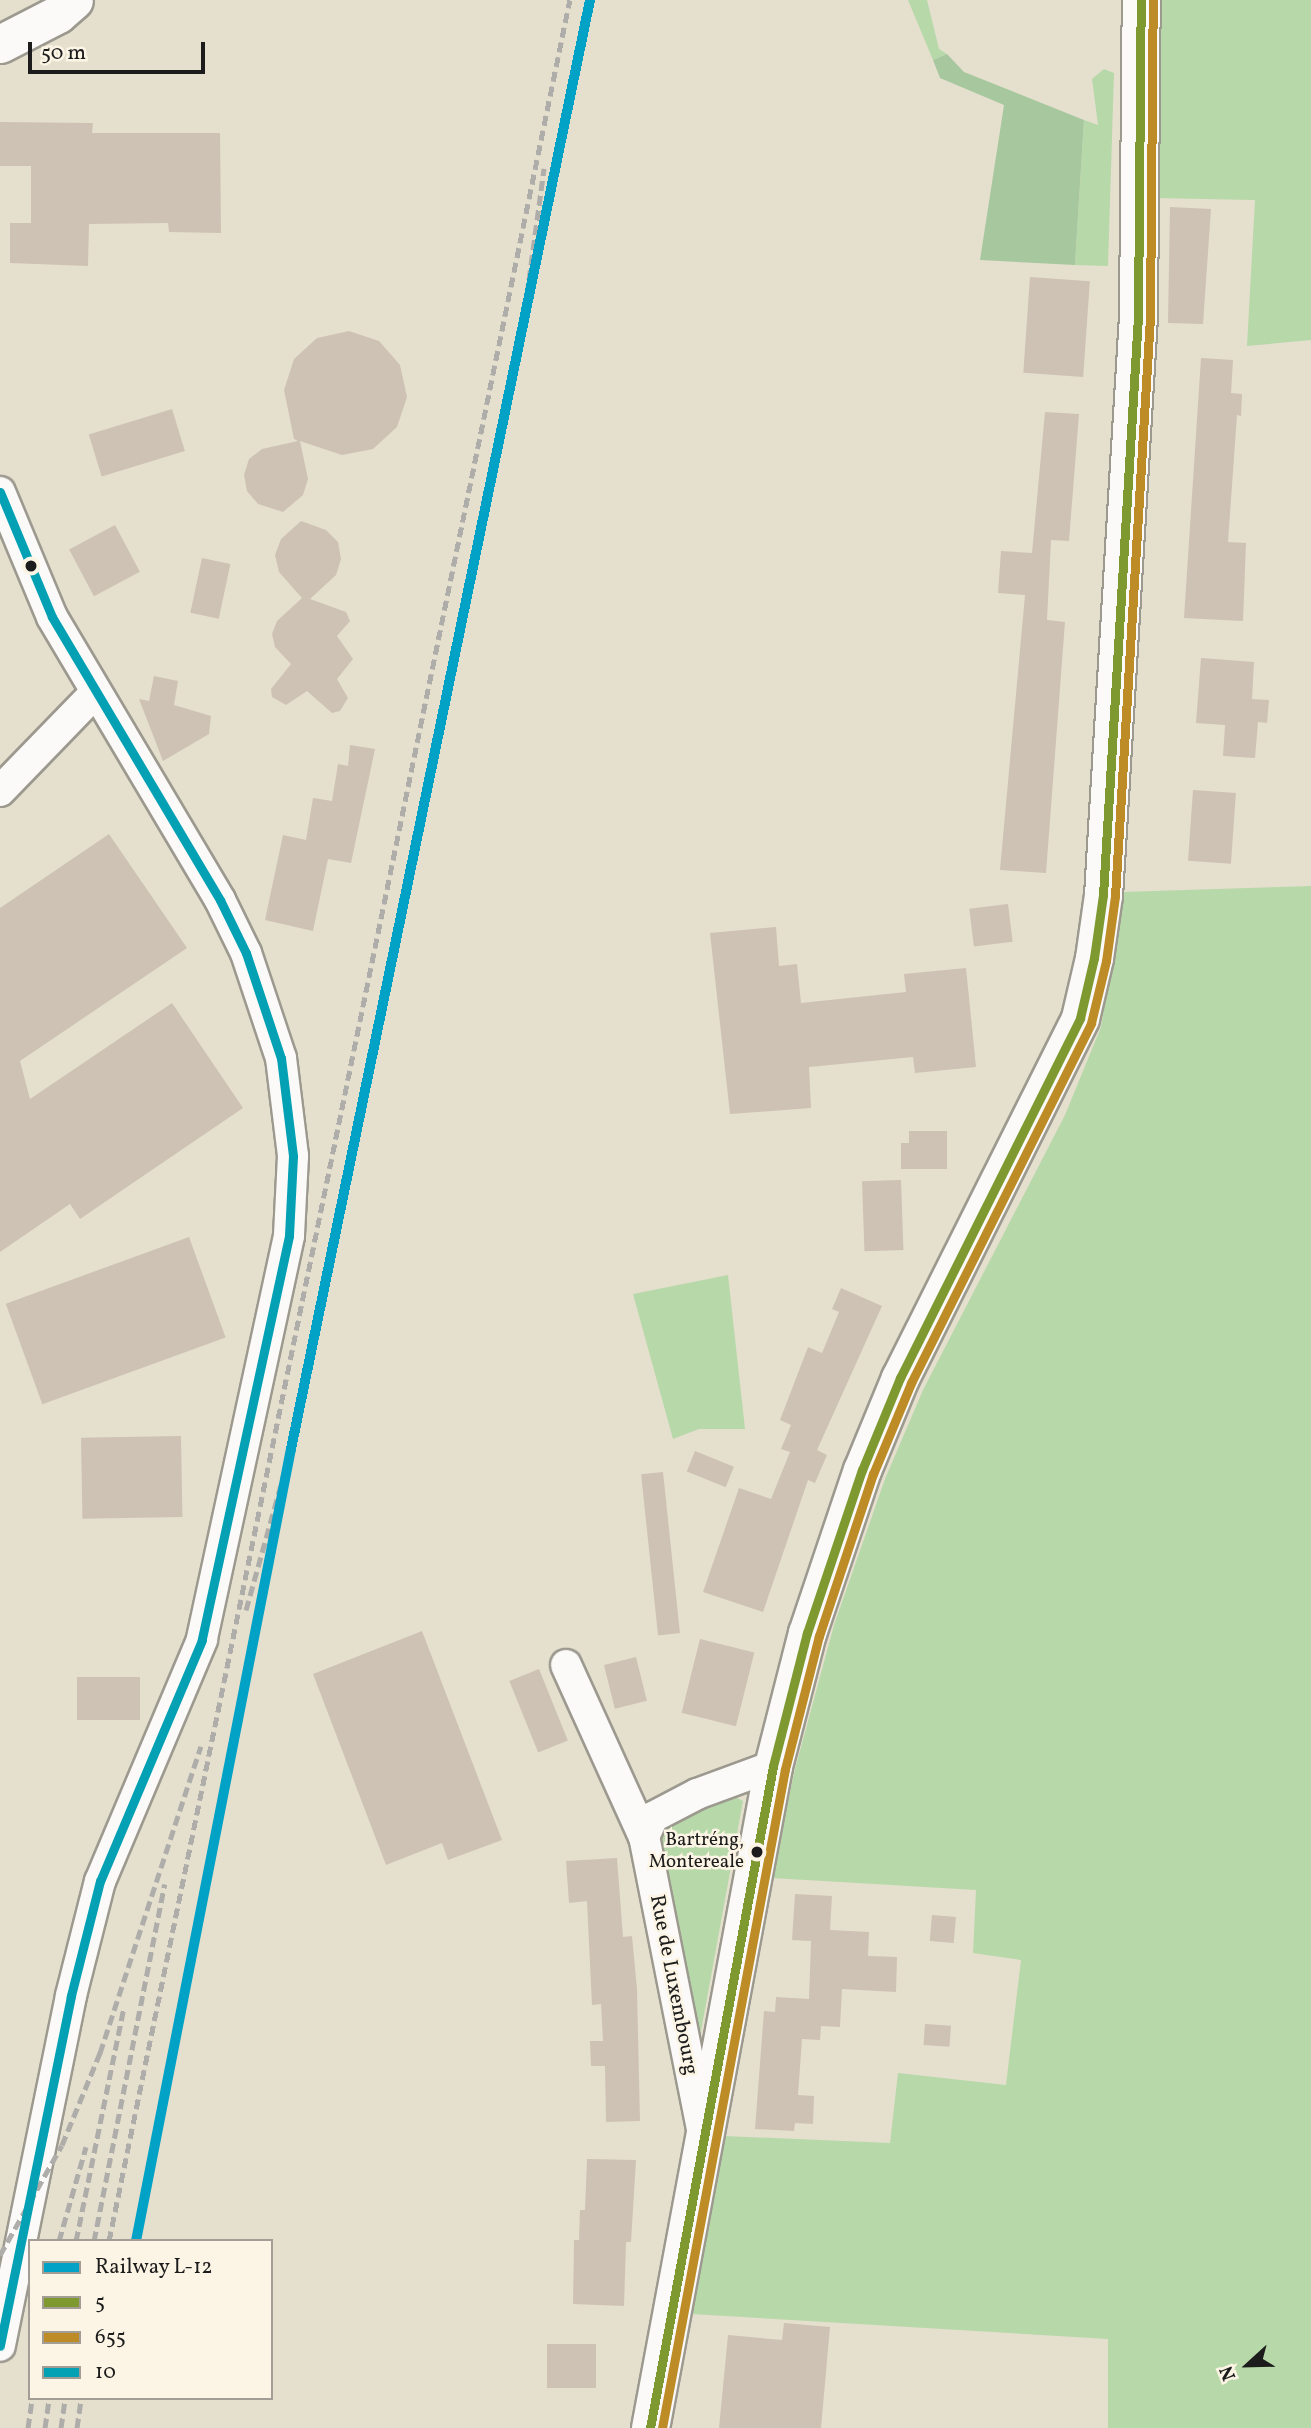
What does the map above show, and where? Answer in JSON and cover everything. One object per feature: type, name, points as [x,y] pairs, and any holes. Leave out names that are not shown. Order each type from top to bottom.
[{"type":"main road","points":[[0,44],[58,14],[74,0]]},
{"type":"main road","name":"Rue de Luxembourg","points":[[650,2428],[774,1766],[807,1633],[862,1470],[900,1378],[1080,1018],[1094,958],[1103,895],[1138,316],[1141,0]]},
{"type":"street","points":[[0,492],[40,592],[95,693],[220,900],[246,953],[281,1058],[293,1156],[289,1236],[202,1640],[100,1881],[71,1996],[0,2346]]},
{"type":"street","points":[[0,791],[95,693]]},
{"type":"street","name":"Rue de Luxembourg","points":[[566,1665],[644,1837],[703,2134]]},
{"type":"street","points":[[644,1837],[653,1816],[697,1794],[774,1766]]},
{"type":"green space","points":[[908,0],[927,0],[939,49],[947,54],[933,60]]},
{"type":"green space","points":[[1158,0],[1311,0],[1311,340],[1247,346],[1255,200],[1153,198]]},
{"type":"green space","points":[[947,54],[964,72],[1084,120],[1075,265],[980,260],[1004,105],[940,78],[933,60]]},
{"type":"green space","points":[[1104,69],[1114,73],[1108,266],[1075,265],[1084,120],[1098,125],[1092,79]]},
{"type":"green space","points":[[1311,886],[1311,2428],[1108,2428],[1108,2339],[692,2314],[724,2136],[890,2143],[898,2073],[1006,2085],[1021,1960],[973,1953],[976,1890],[772,1878],[794,1773],[834,1625],[885,1479],[923,1390],[1065,1115],[1101,1027],[1122,892]]},
{"type":"green space","points":[[728,1275],[745,1429],[699,1429],[673,1439],[633,1294]]},
{"type":"green space","points":[[731,1795],[743,1801],[701,2031],[695,2034],[657,1852],[661,1831],[674,1818]]},
{"type":"building","points":[[0,122],[93,123],[92,133],[220,133],[221,233],[169,232],[168,223],[89,224],[88,266],[10,263],[10,223],[31,223],[31,166],[0,166]]},
{"type":"building","points":[[1170,207],[1211,209],[1203,324],[1168,323]]},
{"type":"building","points":[[1030,277],[1090,281],[1083,377],[1023,373]]},
{"type":"building","points":[[349,331],[379,341],[400,365],[407,397],[397,427],[373,449],[342,455],[300,441],[308,479],[303,495],[283,512],[258,504],[247,491],[244,475],[249,459],[262,449],[298,441],[294,439],[284,390],[294,359],[317,338]]},
{"type":"building","points":[[1201,358],[1233,360],[1231,393],[1242,394],[1241,416],[1237,415],[1228,542],[1246,543],[1243,621],[1184,618]]},
{"type":"building","points":[[172,409],[185,451],[102,477],[89,434]]},
{"type":"building","points":[[1045,412],[1079,414],[1069,541],[1051,540],[1047,620],[1065,622],[1046,873],[1000,870],[1025,595],[998,593],[1001,551],[1032,553]]},
{"type":"building","points":[[301,521],[326,530],[338,542],[341,559],[336,575],[310,599],[346,612],[350,621],[337,636],[353,659],[337,679],[348,698],[340,711],[332,713],[307,691],[286,705],[272,697],[271,689],[291,664],[275,647],[272,634],[277,621],[302,598],[279,572],[275,555],[281,539]]},
{"type":"building","points":[[115,525],[140,572],[94,596],[69,549]]},
{"type":"building","points":[[202,558],[230,564],[219,619],[190,613]]},
{"type":"building","points":[[1201,658],[1254,662],[1252,699],[1269,700],[1267,723],[1258,722],[1255,758],[1223,756],[1225,725],[1196,723]]},
{"type":"building","points":[[154,676],[178,681],[174,705],[211,716],[209,734],[163,761],[139,699],[149,701]]},
{"type":"building","points":[[350,745],[375,749],[351,863],[328,859],[313,931],[265,920],[283,835],[306,840],[313,798],[332,801],[338,764],[348,766]]},
{"type":"building","points":[[1193,790],[1236,793],[1231,864],[1188,861]]},
{"type":"building","points":[[109,834],[187,948],[20,1061],[30,1099],[172,1003],[243,1108],[80,1219],[70,1204],[0,1252],[0,908]]},
{"type":"building","points":[[1008,904],[1013,942],[974,946],[969,909]]},
{"type":"building","points":[[776,927],[779,966],[797,964],[801,1003],[906,992],[904,974],[966,968],[976,1067],[915,1073],[913,1057],[809,1067],[811,1108],[730,1114],[710,933]]},
{"type":"building","points":[[909,1131],[947,1131],[947,1169],[901,1169],[901,1143],[909,1143]]},
{"type":"building","points":[[901,1180],[903,1250],[864,1251],[862,1181]]},
{"type":"building","points":[[189,1237],[226,1338],[42,1404],[6,1304]]},
{"type":"building","points":[[841,1288],[882,1306],[817,1450],[827,1455],[815,1483],[808,1480],[763,1612],[703,1592],[739,1488],[771,1499],[790,1452],[781,1449],[791,1425],[780,1420],[808,1347],[822,1353],[839,1312],[832,1309]]},
{"type":"building","points":[[181,1436],[182,1517],[82,1519],[81,1438]]},
{"type":"building","points":[[695,1451],[734,1467],[726,1487],[687,1471]]},
{"type":"building","points":[[663,1472],[680,1633],[658,1635],[641,1474]]},
{"type":"building","points":[[422,1631],[502,1840],[448,1860],[442,1843],[386,1865],[313,1674]]},
{"type":"building","points":[[700,1639],[754,1653],[736,1726],[682,1713]]},
{"type":"building","points":[[636,1657],[647,1701],[615,1709],[604,1665]]},
{"type":"building","points":[[539,1669],[568,1740],[538,1752],[509,1681]]},
{"type":"building","points":[[77,1677],[140,1677],[140,1720],[77,1720]]},
{"type":"building","points":[[617,1858],[623,1937],[632,1936],[637,1989],[640,2121],[606,2122],[605,2066],[591,2066],[590,2041],[603,2041],[601,2004],[592,2005],[587,1901],[569,1903],[566,1861]]},
{"type":"building","points":[[795,1894],[832,1896],[830,1930],[869,1932],[868,1956],[897,1957],[896,1992],[842,1989],[840,2027],[821,2026],[820,2040],[802,2039],[798,2095],[814,2096],[813,2124],[795,2123],[794,2131],[755,2129],[764,2011],[775,2012],[776,1997],[809,1999],[811,1941],[792,1940]]},
{"type":"building","points":[[932,1915],[956,1917],[954,1943],[930,1941]]},
{"type":"building","points":[[925,2024],[951,2026],[949,2047],[924,2045]]},
{"type":"building","points":[[587,2159],[636,2160],[631,2242],[626,2242],[624,2306],[573,2304],[574,2240],[579,2240],[580,2210],[585,2210]]},
{"type":"building","points":[[784,2323],[830,2327],[821,2428],[719,2428],[728,2335],[782,2340]]},
{"type":"building","points":[[547,2344],[596,2344],[596,2388],[547,2388]]},
{"type":"railway","points":[[109,2239],[570,0]]},
{"type":"railway","points":[[571,89],[592,0]]},
{"type":"railway","points":[[523,324],[544,168]]},
{"type":"railway","points":[[246,1610],[291,1449]]},
{"type":"railway","points":[[0,2255],[62,2145],[100,2053],[201,1746]]},
{"type":"railway","points":[[94,2239],[165,1884]]},
{"type":"railway","points":[[76,2239],[124,2008]]},
{"type":"railway","points":[[60,2239],[86,2147]]},
{"type":"railway","points":[[28,2428],[32,2400]]},
{"type":"railway","points":[[45,2428],[49,2400]]},
{"type":"railway","points":[[61,2428],[65,2400]]},
{"type":"railway","points":[[77,2428],[81,2400]]},
{"type":"rail line","name":"L-12","points":[[136,2239],[291,1449],[590,0]]},
{"type":"transit line","name":"5","points":[[650,2428],[773,1766],[807,1633],[862,1470],[900,1378],[1080,1018],[1094,958],[1103,895],[1138,316],[1141,0]]},
{"type":"transit line","name":"655","points":[[662,2428],[785,1769],[819,1636],[873,1474],[911,1383],[1091,1023],[1106,961],[1115,896],[1150,317],[1153,0]]},
{"type":"transit line","name":"10","points":[[0,492],[52,617],[220,900],[246,953],[281,1058],[293,1156],[289,1236],[202,1640],[100,1881],[71,1996],[0,2346]]},
{"type":"place","name":"Bartréng, Montereale","points":[[757,1852]]}]
